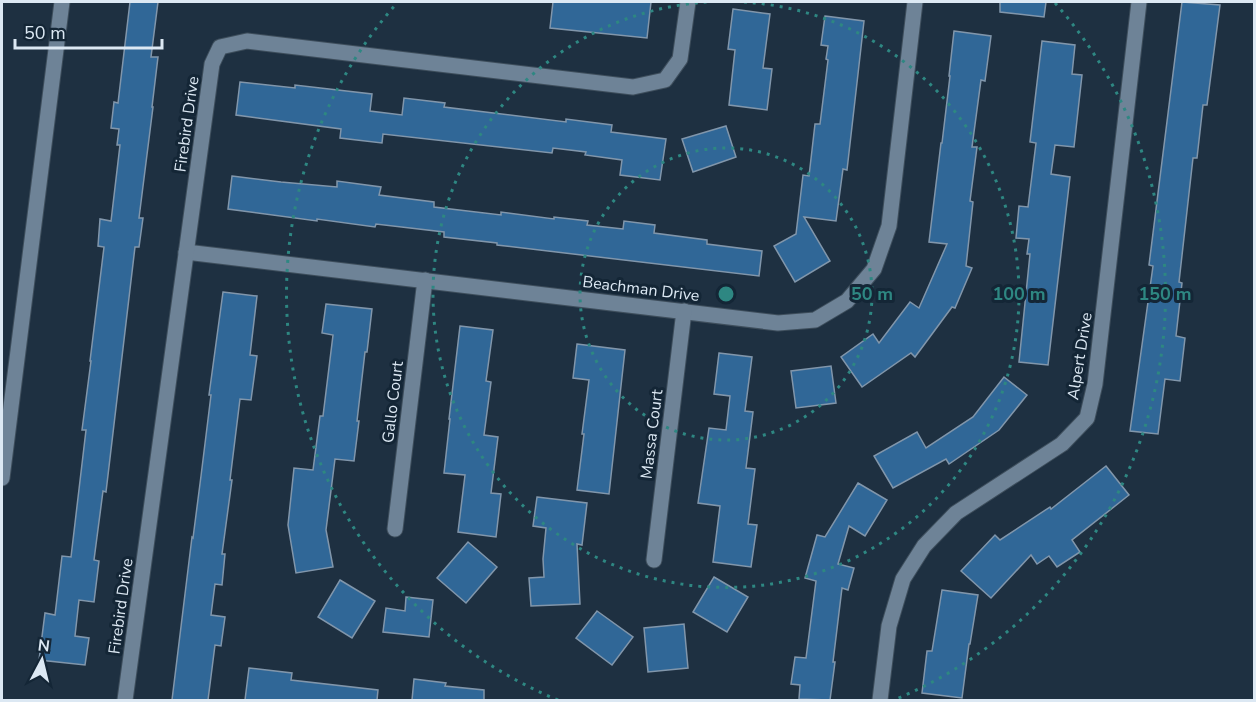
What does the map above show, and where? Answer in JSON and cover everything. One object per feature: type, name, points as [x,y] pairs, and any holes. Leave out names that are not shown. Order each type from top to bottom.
[{"type":"street","points":[[2,478],[62,2]]},
{"type":"street","name":"Firebird Drive","points":[[125,700],[212,64],[220,47],[247,41],[633,87],[665,80],[680,59],[688,2]]},
{"type":"street","name":"Beachman Drive","points":[[186,252],[778,323],[815,320],[847,301],[874,269],[889,226],[915,2]]},
{"type":"street","name":"Alpert Drive","points":[[880,700],[889,626],[903,579],[924,546],[956,513],[1062,444],[1087,418],[1095,384],[1139,2]]},
{"type":"street","name":"Gallo Court","points":[[395,529],[425,280]]},
{"type":"street","name":"Massa Court","points":[[654,560],[684,311]]},
{"type":"building","points":[[130,2],[158,2],[151,57],[158,57],[139,218],[143,218],[139,247],[135,247],[106,492],[103,491],[94,560],[99,561],[94,602],[79,600],[75,636],[89,638],[85,665],[39,660],[45,613],[55,615],[62,556],[71,557],[86,430],[82,430],[104,247],[98,246],[100,219],[111,221],[120,145],[117,145],[119,129],[111,128],[114,102],[118,103]]},
{"type":"building","points":[[553,2],[651,2],[647,38],[550,28]]},
{"type":"building","points":[[1000,2],[1046,2],[1044,17],[1000,12]]},
{"type":"building","points":[[1182,2],[1220,5],[1207,105],[1203,105],[1197,158],[1193,158],[1179,282],[1182,283],[1176,336],[1185,338],[1180,381],[1165,379],[1158,434],[1130,431],[1153,266],[1149,265]]},
{"type":"building","points":[[733,9],[770,14],[763,68],[772,69],[767,110],[729,105],[735,50],[728,49]]},
{"type":"building","points":[[825,16],[864,21],[847,170],[843,169],[836,221],[804,217],[830,261],[795,282],[774,246],[796,234],[803,175],[809,176],[815,124],[820,124],[828,60],[826,59],[828,46],[821,45]]},
{"type":"building","points":[[954,31],[991,36],[985,81],[981,80],[972,147],[977,147],[970,201],[973,202],[966,266],[972,268],[955,308],[952,307],[915,357],[911,353],[862,387],[841,357],[873,334],[879,343],[910,302],[919,308],[947,244],[929,242]]},
{"type":"building","points":[[1042,41],[1075,45],[1072,74],[1082,75],[1074,147],[1055,145],[1051,174],[1070,177],[1048,365],[1019,362],[1030,254],[1027,254],[1029,239],[1016,238],[1019,206],[1028,207],[1036,143],[1030,142]]},
{"type":"building","points":[[240,82],[295,88],[295,85],[372,94],[370,111],[402,115],[404,98],[445,103],[444,107],[566,122],[566,119],[612,125],[611,132],[666,139],[660,180],[620,175],[622,160],[585,155],[586,152],[553,148],[552,153],[383,134],[382,143],[340,138],[341,129],[236,115]]},
{"type":"building","points":[[726,126],[736,157],[693,172],[682,139]]},
{"type":"building","points":[[232,176],[337,187],[337,181],[381,187],[379,195],[434,202],[434,207],[501,215],[501,212],[588,221],[587,225],[623,229],[624,221],[655,225],[654,233],[707,240],[707,244],[762,251],[759,276],[497,245],[497,243],[444,237],[444,232],[376,224],[375,227],[317,219],[317,221],[228,209]]},
{"type":"building","points":[[223,292],[257,296],[250,355],[257,356],[251,400],[240,399],[222,554],[225,554],[222,585],[215,584],[211,615],[225,617],[221,646],[215,645],[208,700],[172,700],[211,395],[209,395]]},
{"type":"building","points":[[326,304],[372,309],[367,352],[365,352],[354,461],[335,459],[326,530],[333,567],[296,573],[288,525],[294,468],[313,470],[320,416],[323,416],[333,335],[322,333]]},
{"type":"building","points":[[460,326],[493,330],[486,381],[491,382],[484,435],[498,437],[491,493],[501,494],[496,537],[458,532],[465,475],[444,473]]},
{"type":"building","points":[[577,344],[625,350],[609,494],[577,490],[589,380],[573,378]]},
{"type":"building","points":[[719,353],[752,357],[745,411],[753,412],[746,468],[755,469],[748,524],[757,525],[751,567],[713,562],[720,506],[698,503],[709,428],[726,430],[730,396],[714,394]]},
{"type":"building","points":[[831,366],[836,403],[796,408],[791,371]]},
{"type":"building","points":[[1004,377],[1027,395],[999,430],[949,464],[946,459],[893,488],[874,456],[917,432],[926,448],[973,417]]},
{"type":"building","points":[[1106,466],[1129,495],[1072,540],[1080,552],[1057,567],[1049,556],[1037,564],[1031,555],[991,598],[961,571],[995,535],[1000,540],[1050,507],[1051,509]]},
{"type":"building","points":[[858,483],[887,500],[865,536],[849,526],[838,564],[854,568],[848,590],[842,588],[830,700],[799,699],[800,685],[791,684],[795,657],[806,658],[816,581],[805,578],[817,535],[825,537]]},
{"type":"building","points":[[537,497],[587,503],[582,545],[577,544],[580,604],[531,606],[529,578],[544,577],[546,528],[533,526]]},
{"type":"building","points":[[468,542],[497,567],[466,603],[437,578]]},
{"type":"building","points":[[714,577],[748,597],[727,632],[693,612]]},
{"type":"building","points":[[340,580],[375,601],[352,638],[318,617]]},
{"type":"building","points":[[942,590],[978,595],[962,698],[922,693],[927,651],[932,651]]},
{"type":"building","points":[[406,597],[433,600],[429,637],[383,632],[386,608],[405,611]]},
{"type":"building","points":[[597,611],[633,637],[612,665],[576,638]]},
{"type":"building","points":[[684,624],[688,668],[648,672],[644,628]]},
{"type":"building","points":[[249,668],[292,673],[291,680],[378,690],[377,700],[245,700]]},
{"type":"building","points":[[414,679],[446,683],[445,686],[484,690],[484,700],[412,700]]}]
